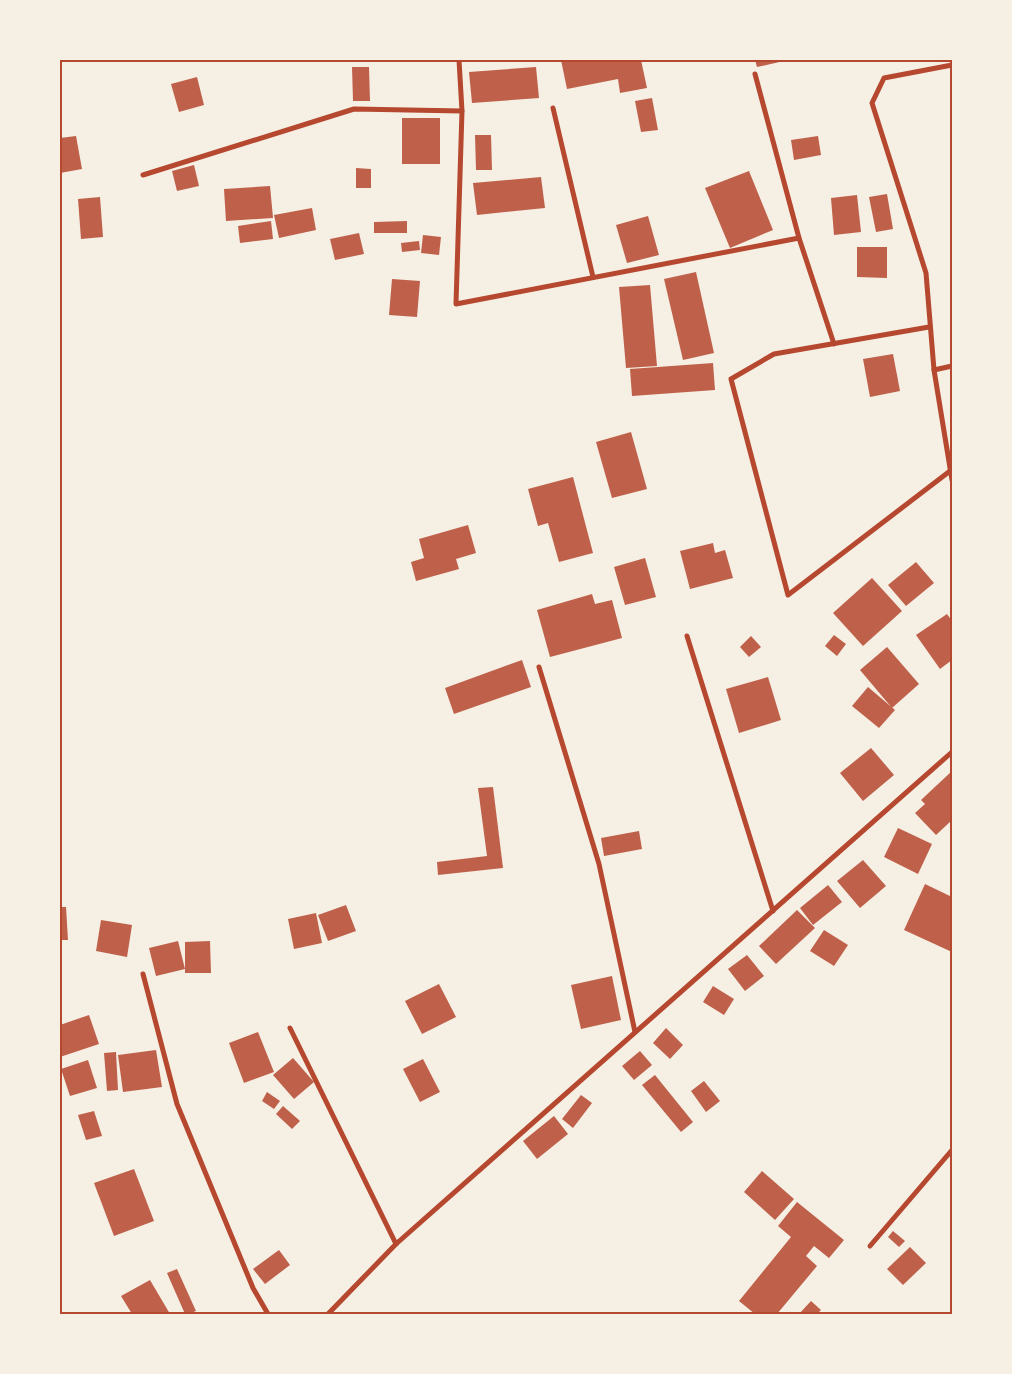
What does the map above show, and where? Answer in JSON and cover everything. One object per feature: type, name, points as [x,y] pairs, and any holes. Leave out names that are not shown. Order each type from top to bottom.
[{"type":"street","points":[[459,60],[462,111],[456,304],[799,238]]},
{"type":"street","points":[[952,65],[884,78],[872,103],[926,273],[934,370],[952,480]]},
{"type":"street","points":[[755,74],[799,238],[834,344]]},
{"type":"street","points":[[553,108],[593,277]]},
{"type":"street","points":[[143,175],[354,109],[462,111]]},
{"type":"street","points":[[930,327],[774,354],[731,379],[788,595],[950,471]]},
{"type":"street","points":[[934,370],[952,366]]},
{"type":"street","points":[[686,636],[773,911]]},
{"type":"street","points":[[539,667],[598,864],[635,1032]]},
{"type":"street","points":[[328,1314],[396,1244],[952,752]]},
{"type":"street","points":[[143,974],[177,1104],[253,1288],[268,1314]]},
{"type":"street","points":[[290,1028],[396,1244]]},
{"type":"street","points":[[870,1246],[952,1150]]},
{"type":"building","points":[[561,60],[641,60],[647,88],[620,93],[618,79],[567,89]]},
{"type":"building","points":[[755,60],[784,60],[784,61],[757,67]]},
{"type":"building","points":[[352,67],[369,67],[370,101],[353,101]]},
{"type":"building","points":[[536,67],[539,98],[472,103],[469,72]]},
{"type":"building","points":[[197,77],[204,105],[179,112],[171,84]]},
{"type":"building","points":[[652,98],[658,130],[641,132],[635,101]]},
{"type":"building","points":[[402,118],[440,118],[440,164],[402,164]]},
{"type":"building","points":[[475,135],[491,135],[492,170],[476,170]]},
{"type":"building","points":[[76,136],[82,169],[60,173],[60,138]]},
{"type":"building","points":[[818,136],[821,155],[794,160],[791,140]]},
{"type":"building","points":[[194,165],[199,186],[177,191],[172,171]]},
{"type":"building","points":[[356,168],[371,169],[371,188],[356,188]]},
{"type":"building","points":[[749,171],[773,230],[730,248],[705,188]]},
{"type":"building","points":[[541,177],[545,208],[477,215],[473,183]]},
{"type":"building","points":[[270,186],[273,218],[226,221],[224,189]]},
{"type":"building","points":[[887,194],[893,229],[876,232],[869,197]]},
{"type":"building","points":[[857,195],[861,232],[834,235],[831,198]]},
{"type":"building","points":[[100,197],[103,237],[81,239],[78,199]]},
{"type":"building","points":[[312,208],[316,230],[279,238],[274,215]]},
{"type":"building","points":[[648,216],[659,255],[627,263],[616,225]]},
{"type":"building","points":[[271,221],[273,239],[240,243],[238,226]]},
{"type":"building","points":[[407,221],[407,233],[374,233],[374,222]]},
{"type":"building","points":[[359,233],[364,254],[335,260],[330,239]]},
{"type":"building","points":[[423,235],[441,237],[439,255],[421,253]]},
{"type":"building","points":[[419,241],[420,250],[402,252],[401,243]]},
{"type":"building","points":[[857,247],[887,247],[887,278],[857,277]]},
{"type":"building","points":[[696,272],[714,353],[683,360],[664,279]]},
{"type":"building","points":[[392,279],[420,281],[417,317],[389,315]]},
{"type":"building","points":[[650,285],[657,366],[626,368],[619,287]]},
{"type":"building","points":[[893,354],[900,391],[870,397],[863,359]]},
{"type":"building","points":[[713,363],[715,390],[632,396],[630,369]]},
{"type":"building","points":[[631,432],[647,489],[612,498],[596,442]]},
{"type":"building","points":[[573,477],[593,553],[559,562],[548,523],[538,526],[528,489]]},
{"type":"building","points":[[468,525],[476,553],[456,559],[459,569],[416,581],[411,562],[424,558],[419,539]]},
{"type":"building","points":[[713,543],[715,553],[725,550],[733,578],[690,589],[680,551]]},
{"type":"building","points":[[645,558],[656,597],[625,605],[614,567]]},
{"type":"building","points":[[916,562],[934,583],[906,606],[888,585]]},
{"type":"building","points":[[872,578],[902,611],[863,646],[833,613]]},
{"type":"building","points":[[592,594],[595,604],[612,600],[622,638],[550,657],[537,610]]},
{"type":"building","points":[[947,614],[952,621],[952,660],[940,669],[916,635]]},
{"type":"building","points":[[834,635],[846,644],[837,656],[825,646]]},
{"type":"building","points":[[751,636],[761,647],[749,657],[740,647]]},
{"type":"building","points":[[887,647],[919,684],[892,708],[860,670]]},
{"type":"building","points":[[522,660],[531,687],[454,714],[445,688]]},
{"type":"building","points":[[768,677],[781,720],[739,733],[726,689]]},
{"type":"building","points":[[868,687],[895,710],[879,728],[852,706]]},
{"type":"building","points":[[871,748],[894,775],[863,801],[840,773]]},
{"type":"building","points":[[952,771],[952,820],[936,835],[915,813],[925,804],[921,800]]},
{"type":"building","points":[[493,787],[503,868],[438,875],[437,862],[487,856],[478,788]]},
{"type":"building","points":[[898,828],[932,844],[918,874],[884,857]]},
{"type":"building","points":[[639,831],[642,849],[604,856],[601,838]]},
{"type":"building","points":[[863,860],[886,886],[860,908],[837,881]]},
{"type":"building","points":[[925,884],[952,897],[952,952],[904,930]]},
{"type":"building","points":[[828,885],[842,902],[813,925],[800,908]]},
{"type":"building","points":[[346,905],[356,931],[328,941],[318,915]]},
{"type":"building","points":[[60,907],[66,907],[68,940],[60,940]]},
{"type":"building","points":[[797,910],[815,928],[776,964],[759,946]]},
{"type":"building","points":[[316,913],[322,943],[294,949],[288,919]]},
{"type":"building","points":[[101,920],[132,925],[127,957],[96,951]]},
{"type":"building","points":[[824,930],[848,945],[834,966],[810,951]]},
{"type":"building","points":[[178,941],[185,969],[156,976],[149,948]]},
{"type":"building","points":[[210,941],[211,973],[185,973],[185,942]]},
{"type":"building","points":[[747,955],[764,976],[745,991],[728,969]]},
{"type":"building","points":[[612,976],[621,1020],[581,1029],[571,985]]},
{"type":"building","points":[[439,984],[456,1017],[422,1034],[405,1001]]},
{"type":"building","points":[[713,986],[734,999],[724,1015],[703,1002]]},
{"type":"building","points":[[89,1015],[99,1044],[60,1057],[60,1025]]},
{"type":"building","points":[[666,1028],[683,1045],[670,1059],[653,1043]]},
{"type":"building","points":[[258,1032],[274,1072],[244,1083],[229,1043]]},
{"type":"building","points":[[156,1050],[162,1087],[123,1092],[118,1055]]},
{"type":"building","points":[[640,1051],[652,1065],[634,1080],[622,1066]]},
{"type":"building","points":[[116,1052],[118,1090],[107,1091],[104,1053]]},
{"type":"building","points":[[293,1058],[314,1082],[294,1099],[273,1075]]},
{"type":"building","points":[[423,1059],[440,1092],[420,1102],[403,1069]]},
{"type":"building","points":[[88,1060],[97,1088],[70,1096],[61,1069]]},
{"type":"building","points":[[655,1075],[693,1122],[681,1132],[642,1085]]},
{"type":"building","points":[[704,1081],[720,1101],[706,1112],[691,1091]]},
{"type":"building","points":[[267,1092],[280,1101],[274,1109],[262,1101]]},
{"type":"building","points":[[581,1095],[592,1103],[573,1128],[562,1119]]},
{"type":"building","points":[[283,1106],[300,1121],[292,1129],[276,1114]]},
{"type":"building","points":[[94,1111],[102,1136],[86,1140],[78,1115]]},
{"type":"building","points":[[554,1116],[568,1134],[537,1159],[523,1141]]},
{"type":"building","points":[[134,1169],[154,1221],[114,1236],[94,1183]]},
{"type":"building","points":[[762,1171],[794,1199],[775,1220],[744,1192]]},
{"type":"building","points":[[797,1202],[844,1240],[829,1258],[814,1246],[806,1256],[817,1266],[777,1314],[755,1314],[739,1301],[791,1237],[778,1226]]},
{"type":"building","points":[[893,1231],[905,1241],[899,1247],[888,1237]]},
{"type":"building","points":[[910,1247],[926,1263],[903,1285],[887,1269]]},
{"type":"building","points":[[279,1250],[290,1265],[265,1284],[253,1269]]},
{"type":"building","points":[[177,1269],[196,1311],[188,1314],[185,1314],[167,1273]]},
{"type":"building","points":[[150,1280],[170,1314],[132,1314],[121,1296]]},
{"type":"building","points":[[811,1301],[821,1310],[817,1314],[799,1314]]}]
